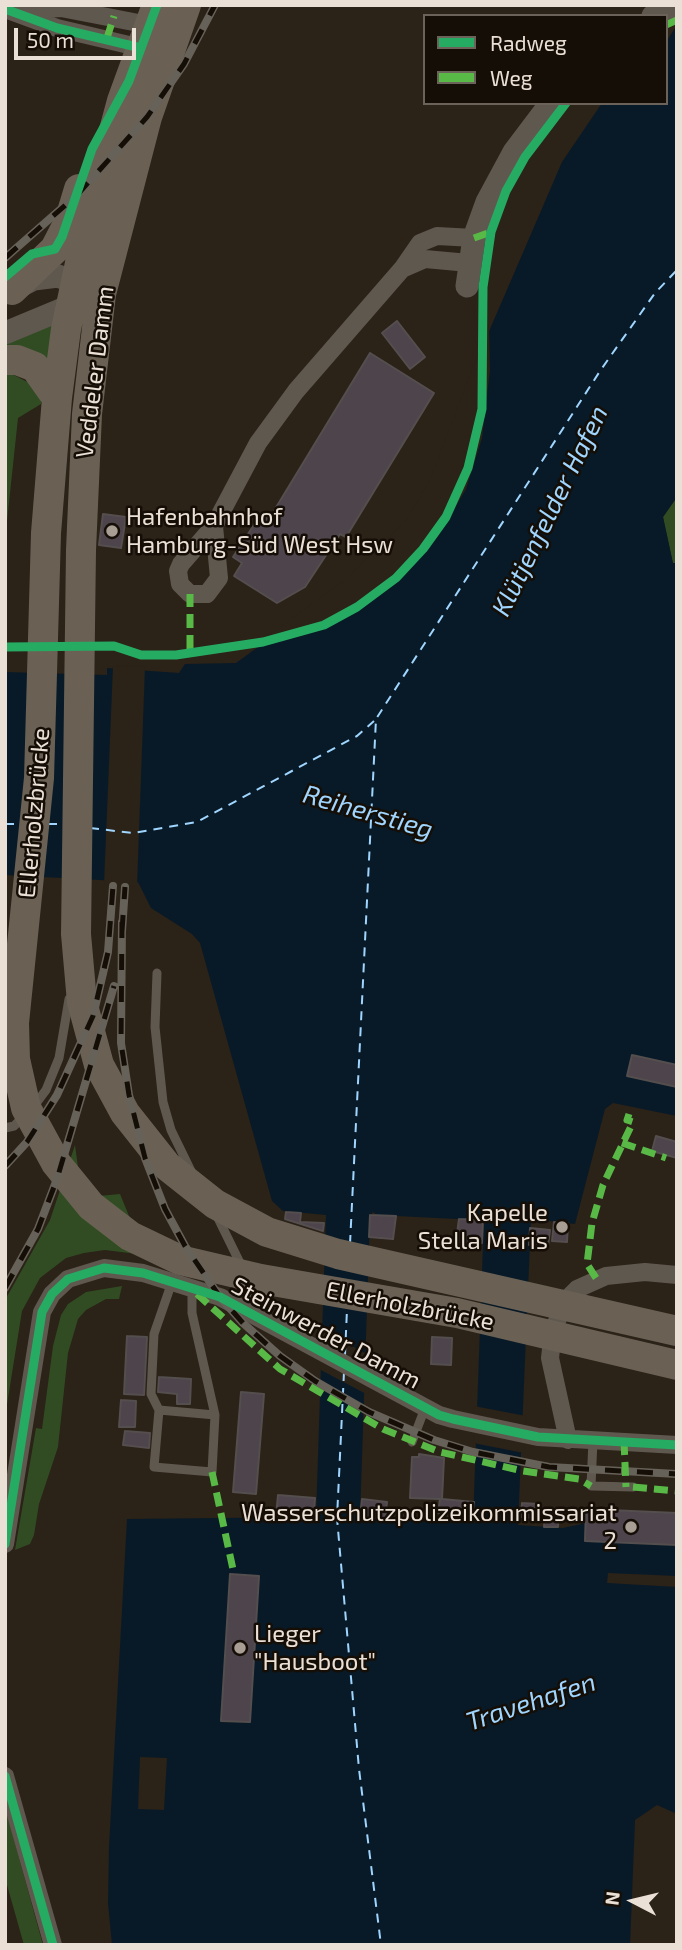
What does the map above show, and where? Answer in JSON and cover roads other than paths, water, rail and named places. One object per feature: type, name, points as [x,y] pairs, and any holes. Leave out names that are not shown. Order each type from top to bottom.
[{"type":"main road","name":"Veddeler Damm","points":[[43,666],[46,533],[57,398],[129,81],[163,28]]},
{"type":"main road","name":"Veddeler Damm","points":[[80,667],[80,550],[87,414],[82,294],[147,117],[163,28]]},
{"type":"main road","points":[[12,290],[44,262],[62,237],[92,149],[129,81]]},
{"type":"main road","points":[[5,360],[17,360],[34,367],[57,398]]},
{"type":"main road","name":"Ellerholzbrücke","points":[[43,666],[39,778],[14,1023],[17,1072],[33,1123],[68,1180],[90,1206],[116,1227],[169,1256],[212,1270],[457,1313],[677,1365]]},
{"type":"main road","name":"Ellerholzbrücke","points":[[80,667],[76,921],[79,981],[86,1022],[103,1074],[125,1113],[152,1150],[180,1178],[215,1204],[280,1236],[351,1257],[677,1331]]},
{"type":"street","points":[[9,10],[61,8],[163,28]]},
{"type":"street","points":[[9,10],[57,28],[163,28]]},
{"type":"street","points":[[467,286],[474,238],[487,202],[506,165],[550,105]]},
{"type":"street","points":[[214,526],[270,425],[402,269],[414,249],[428,239],[452,236],[474,238]]},
{"type":"street","points":[[402,269],[425,259],[469,262]]},
{"type":"street","points":[[12,290],[34,279],[50,276],[82,294]]},
{"type":"street","points":[[5,333],[82,294]]},
{"type":"street","name":"Steinwerder Damm","points":[[5,1544],[35,1340],[42,1312],[51,1294],[76,1275],[104,1268],[122,1269],[172,1282],[244,1308],[425,1408],[460,1421],[538,1437],[677,1445]]},
{"type":"street","points":[[568,1440],[551,1358],[553,1331],[565,1301],[577,1289],[606,1276],[645,1272],[677,1275]]},
{"type":"street","points":[[5,1776],[53,1945]]},
{"type":"lane","points":[[5,1128],[18,1123],[36,1105],[46,1090],[59,1058],[68,1013],[72,929]]},
{"type":"lane","points":[[157,973],[155,1027],[163,1102],[185,1161],[242,1266],[247,1289],[244,1308]]},
{"type":"lane","points":[[172,1282],[154,1334],[151,1394],[159,1410],[154,1467],[212,1472],[215,1415],[192,1313],[192,1290]]},
{"type":"lane","points":[[412,1442],[425,1408]]},
{"type":"lane","points":[[159,1410],[215,1415]]},
{"type":"lane","points":[[593,1440],[591,1486],[633,1487]]},
{"type":"water","points":[[677,25],[677,497],[663,517],[673,563],[677,563],[677,1116],[613,1103],[605,1109],[575,1224],[531,1219],[518,1525],[563,1528],[586,1523],[677,1528],[677,1814],[657,1805],[635,1820],[630,1945],[112,1945],[108,1903],[109,1847],[127,1519],[316,1517],[326,1215],[283,1211],[272,1201],[200,943],[192,934],[151,908],[138,882],[5,875],[5,672],[107,675],[107,668],[179,673],[185,664],[236,663],[348,582],[397,536],[431,486],[481,350],[562,162],[601,105],[668,105],[668,39]],"holes":[[[373,1212],[377,1215],[477,1220],[478,1215],[484,1216],[473,1523],[360,1518],[370,1216]]]},
{"type":"railway","points":[[5,258],[78,194],[147,117],[184,64],[215,5]]},
{"type":"railway","points":[[5,1166],[27,1142],[57,1095],[93,1016],[108,952],[113,886]]},
{"type":"railway","points":[[122,931],[125,887]]},
{"type":"railway","points":[[122,922],[121,1043],[129,1095],[145,1158],[165,1209],[185,1246],[220,1297],[243,1323],[280,1356],[315,1381],[369,1412],[434,1440],[473,1452],[549,1467],[677,1474]]},
{"type":"railway","points":[[5,1288],[38,1229],[57,1179],[114,986]]},
{"type":"place","name":"Hafenbahnhof Hamburg-Süd West Hsw","points":[[112,531]]},
{"type":"place","name":"Kapelle Stella Maris","points":[[562,1227]]},
{"type":"place","name":"Wasserschutzpolizeikommissariat 2","points":[[631,1527]]},
{"type":"place","name":"Lieger \"Hausboot\"","points":[[240,1648]]},
{"type":"water label","name":"Klütjenfelder Hafen","points":[[550,511]]},
{"type":"water label","name":"Reiherstieg","points":[[368,812]]},
{"type":"water label","name":"Travehafen","points":[[531,1702]]}]
